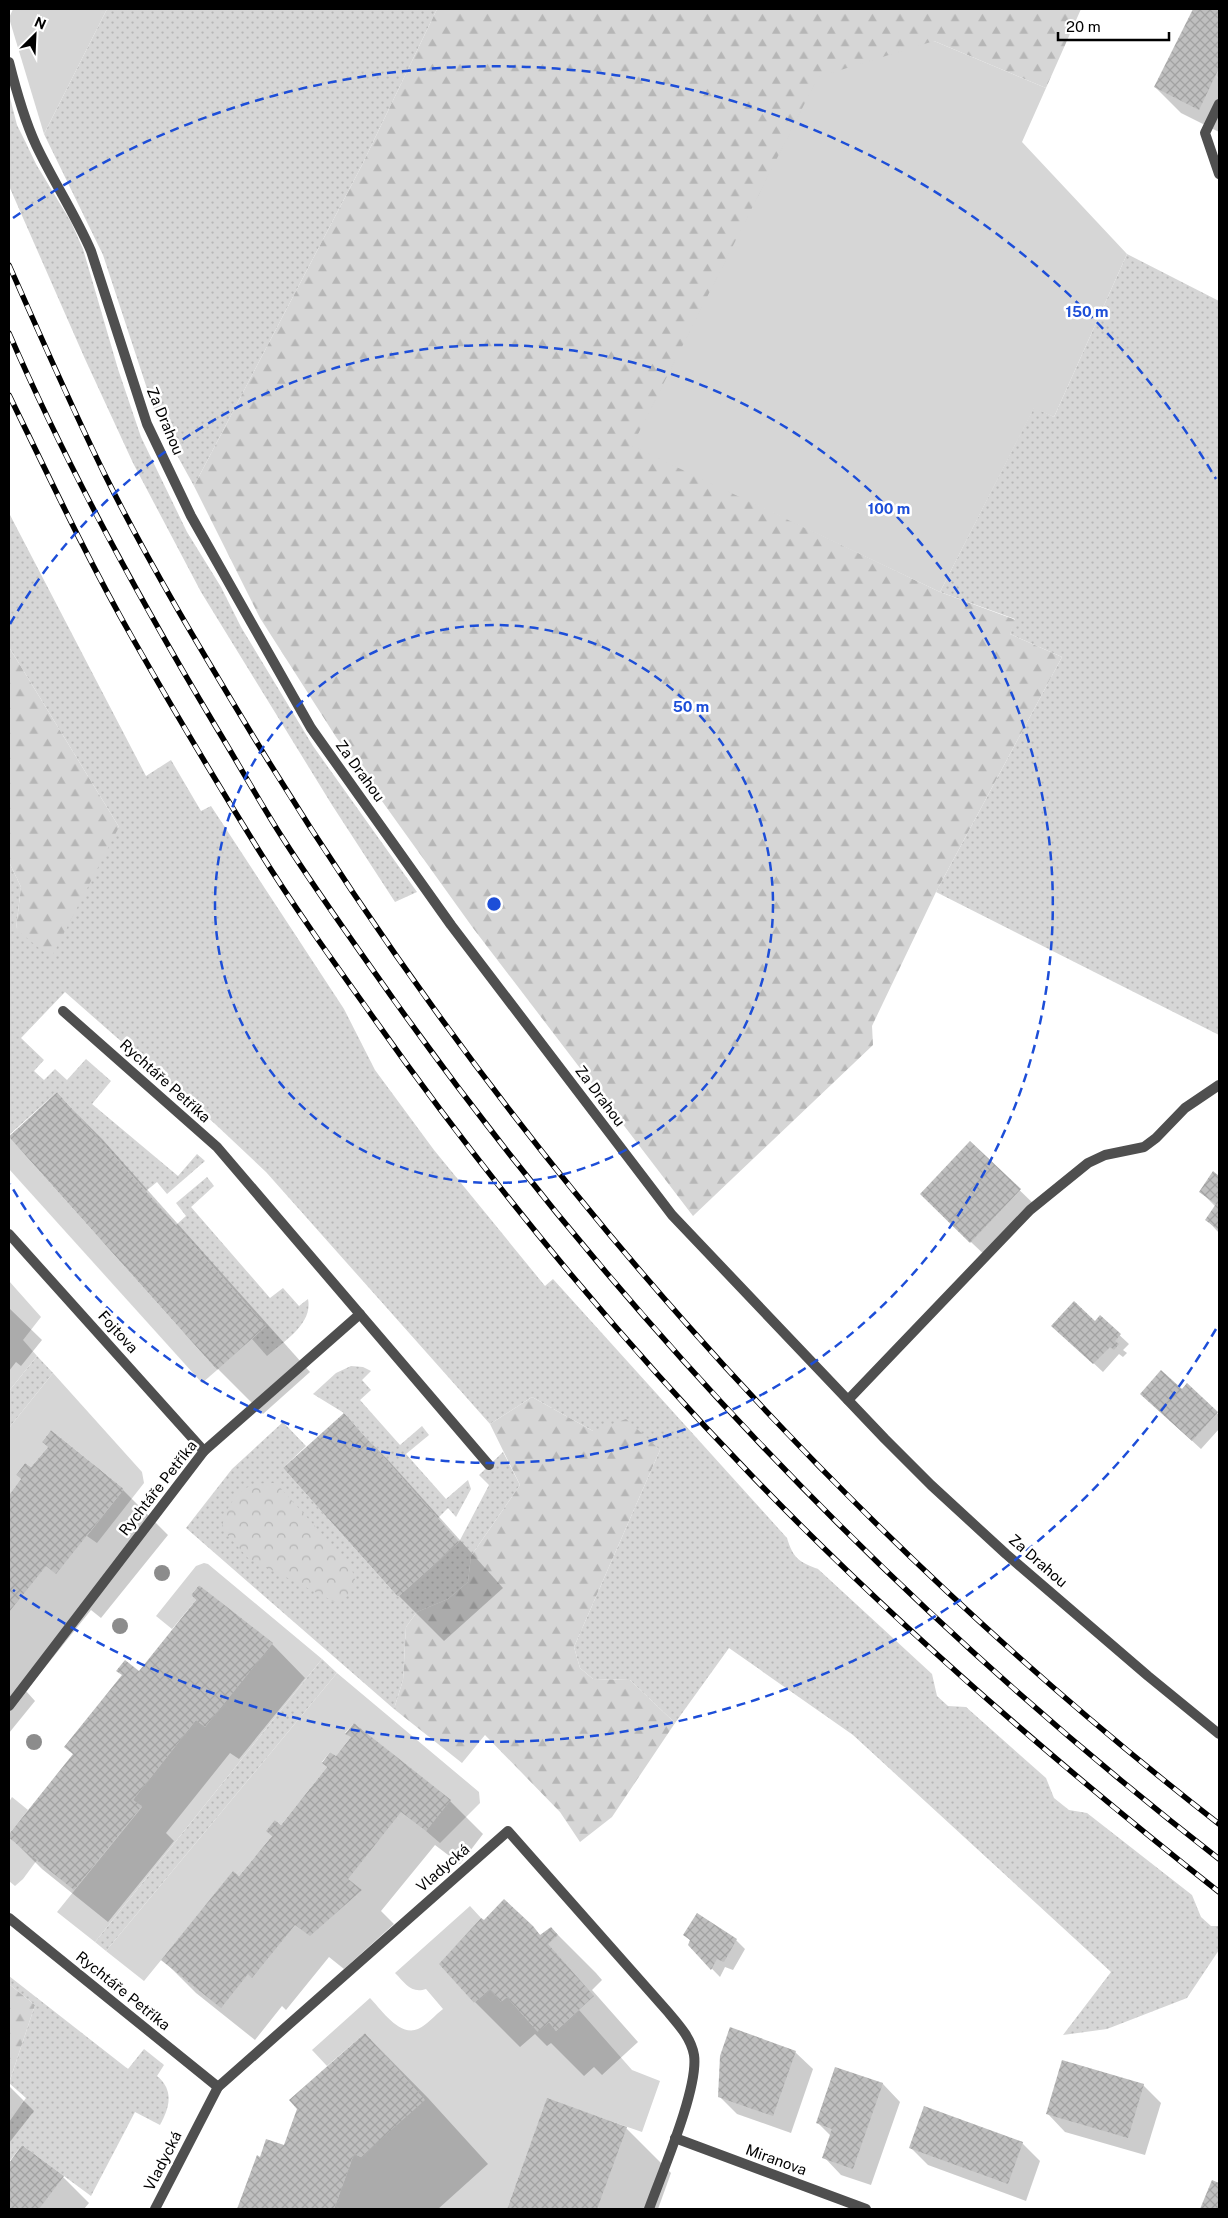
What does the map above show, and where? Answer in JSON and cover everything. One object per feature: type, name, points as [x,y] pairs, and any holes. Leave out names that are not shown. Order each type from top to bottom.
[{"type":"street","name":"Za Drahou","points":[[9,62],[21,107],[36,146],[81,228],[91,251],[147,424],[191,516],[311,728],[451,925],[672,1215],[931,1485],[1006,1554],[1148,1676],[1219,1734]]},
{"type":"street","points":[[1219,104],[1205,133],[1219,174]]},
{"type":"street","name":"Rychtáře Petříka","points":[[63,1011],[217,1147],[489,1464]]},
{"type":"street","points":[[848,1400],[1030,1210],[1059,1184],[1088,1163],[1106,1155],[1144,1147],[1156,1138],[1185,1108],[1219,1085]]},
{"type":"street","name":"Fojtova","points":[[9,1234],[204,1450]]},
{"type":"street","name":"Rychtáře Petříka","points":[[9,1706],[204,1450],[360,1314]]},
{"type":"street","name":"Vladycká","points":[[156,2209],[218,2087],[508,1831],[668,2012],[688,2039],[694,2056],[694,2072],[674,2138]]},
{"type":"street","name":"Rychtáře Petříka","points":[[9,1918],[218,2087]]},
{"type":"street","points":[[649,2209],[674,2138]]},
{"type":"street","name":"Miranova","points":[[674,2138],[866,2209]]},
{"type":"green space","points":[[13,9],[107,9],[44,134],[9,18]]},
{"type":"green space","points":[[107,9],[437,9],[362,165],[194,486],[157,419],[103,255],[44,134]]},
{"type":"green space","points":[[437,9],[1081,9],[1046,88],[934,41],[633,445],[940,592],[1016,620],[1010,634],[1062,657],[936,892],[872,1026],[873,1045],[693,1216],[473,928],[336,737],[260,618],[194,486],[362,165]]},
{"type":"green space","points":[[934,41],[1046,88],[1022,142],[1127,254],[1054,417],[1034,408],[940,592],[632,446],[818,77]]},
{"type":"green space","points":[[9,94],[17,125],[36,164],[71,222],[83,249],[118,369],[141,437],[187,532],[221,587],[241,627],[313,746],[417,892],[395,902],[332,805],[201,592],[133,463],[9,186]]},
{"type":"green space","points":[[1127,254],[1219,301],[1219,1035],[936,892],[1062,657],[1010,634],[1015,619],[940,592],[1034,407],[1054,417]]},
{"type":"green space","points":[[9,513],[146,776],[171,760],[201,811],[211,806],[344,1009],[375,1070],[434,1150],[545,1286],[553,1279],[787,1538],[794,1555],[806,1564],[818,1569],[932,1674],[937,1696],[948,1706],[966,1707],[1046,1778],[1054,1798],[1069,1810],[1087,1813],[1192,1895],[1201,1917],[1211,1926],[1219,1926],[1219,1950],[1187,1998],[1107,2029],[1063,2035],[1111,1972],[853,1735],[729,1648],[675,1723],[630,1680],[593,1679],[580,1668],[574,1647],[660,1450],[593,1431],[532,1397],[490,1424],[266,1172],[214,1123],[65,992],[21,1038],[44,1060],[34,1071],[44,1080],[55,1069],[67,1080],[86,1059],[111,1081],[92,1104],[178,1176],[197,1154],[205,1161],[167,1194],[157,1182],[146,1191],[57,1092],[9,1135],[9,862],[21,887],[16,929],[119,827],[9,647]]},
{"type":"green space","points":[[9,647],[119,827],[51,958],[16,929],[21,887],[9,862]]},
{"type":"green space","points":[[9,1137],[217,1370],[202,1383],[9,1169]]},
{"type":"green space","points":[[207,1177],[214,1186],[191,1207],[270,1298],[283,1288],[299,1306],[308,1299],[308,1308],[302,1324],[289,1338],[267,1356],[252,1339],[266,1326],[176,1225],[186,1216],[176,1203]]},
{"type":"green space","points":[[9,1281],[41,1317],[23,1340],[37,1356],[9,1391]]},
{"type":"green space","points":[[37,1356],[53,1373],[9,1428],[9,1391]]},
{"type":"green space","points":[[351,1366],[363,1367],[371,1371],[362,1380],[371,1390],[360,1400],[400,1445],[422,1426],[429,1435],[406,1454],[446,1499],[468,1480],[471,1489],[456,1517],[448,1508],[438,1518],[344,1413],[313,1394],[336,1373]]},
{"type":"green space","points":[[53,1373],[142,1472],[144,1483],[97,1543],[87,1536],[124,1489],[51,1430],[42,1442],[48,1447],[31,1467],[25,1463],[16,1475],[21,1479],[9,1495],[9,1428]]},
{"type":"green space","points":[[532,1397],[593,1431],[626,1419],[660,1450],[574,1647],[580,1668],[593,1679],[630,1680],[675,1723],[612,1817],[580,1842],[560,1812],[485,1735],[462,1763],[394,1709],[403,1680],[406,1627],[417,1612],[448,1599],[468,1582],[471,1556],[520,1485],[490,1424]]},
{"type":"green space","points":[[283,1422],[306,1446],[283,1468],[398,1597],[459,1542],[489,1485],[479,1475],[503,1452],[520,1485],[471,1556],[468,1582],[448,1599],[417,1612],[406,1627],[403,1680],[394,1709],[186,1528],[232,1469]]},
{"type":"green space","points":[[276,1483],[351,1566],[355,1580],[348,1595],[339,1604],[248,1558],[222,1529],[228,1508],[237,1495],[256,1484]]},
{"type":"green space","points":[[204,1563],[208,1564],[322,1659],[95,1942],[57,1912],[142,1807],[133,1800],[196,1720],[205,1727],[272,1644],[199,1585],[191,1595],[196,1600],[172,1629],[156,1616],[196,1566]]},
{"type":"green space","points":[[322,1659],[337,1673],[106,1951],[95,1942]]},
{"type":"green space","points":[[337,1673],[479,1792],[480,1803],[440,1843],[426,1831],[450,1800],[354,1723],[345,1733],[351,1737],[336,1756],[330,1752],[322,1762],[327,1767],[281,1825],[275,1820],[272,1836],[239,1876],[233,1872],[144,1981],[106,1951]]},
{"type":"green space","points":[[12,1797],[28,1810],[9,1834],[9,1802]]},
{"type":"green space","points":[[9,1838],[37,1860],[23,1879],[15,1886],[9,1881]]},
{"type":"green space","points":[[470,1906],[481,1918],[440,1964],[474,2003],[490,1989],[501,2002],[507,1997],[538,2032],[549,2022],[556,2031],[579,2010],[632,2070],[660,2081],[642,2132],[547,2099],[507,2209],[334,2209],[354,2154],[361,2157],[424,2099],[365,2033],[327,2066],[312,2050],[370,1998],[391,2021],[404,2029],[418,2029],[443,2009],[426,1989],[412,1989],[395,1973]]},
{"type":"green space","points":[[9,1976],[128,2069],[144,2049],[164,2065],[157,2076],[166,2087],[169,2099],[160,2125],[135,2112],[91,2196],[22,2145],[9,2162],[9,2122],[26,2098],[9,2083],[35,2005],[9,1984]]},
{"type":"green space","points":[[9,1984],[35,2005],[9,2083]]},
{"type":"building","points":[[1193,9],[1219,9],[1219,68],[1199,110],[1154,87]]},
{"type":"building","points":[[57,1092],[266,1326],[217,1370],[9,1137]]},
{"type":"building","points":[[970,1141],[1021,1189],[970,1243],[920,1194]]},
{"type":"building","points":[[1213,1171],[1219,1176],[1219,1230],[1205,1220],[1216,1204],[1199,1192]]},
{"type":"building","points":[[1074,1301],[1095,1321],[1100,1315],[1121,1334],[1115,1341],[1119,1344],[1114,1350],[1110,1347],[1093,1364],[1051,1326]]},
{"type":"building","points":[[1161,1370],[1182,1389],[1187,1383],[1218,1412],[1192,1441],[1140,1394]]},
{"type":"building","points":[[344,1413],[459,1542],[398,1597],[283,1468]]},
{"type":"building","points":[[51,1430],[124,1489],[56,1574],[46,1566],[9,1612],[9,1495],[21,1479],[16,1475],[25,1463],[31,1467],[48,1447],[42,1442]]},
{"type":"building","points":[[199,1585],[273,1643],[205,1727],[196,1720],[133,1800],[142,1806],[74,1890],[9,1838],[9,1834],[73,1754],[64,1747],[122,1675],[116,1671],[125,1660],[139,1671],[196,1600],[191,1595]]},
{"type":"building","points":[[354,1723],[451,1800],[426,1831],[401,1812],[348,1879],[362,1890],[310,1936],[295,1925],[252,1978],[248,1974],[221,2008],[161,1960],[233,1871],[239,1876],[272,1836],[266,1831],[275,1820],[281,1825],[327,1767],[322,1763],[330,1752],[336,1756],[351,1737],[345,1734]]},
{"type":"building","points":[[504,1899],[540,1935],[551,1927],[558,1935],[548,1944],[594,1996],[556,2031],[549,2022],[538,2032],[507,1997],[501,2002],[490,1989],[474,2003],[439,1964],[481,1918],[484,1920]]},
{"type":"building","points":[[697,1913],[737,1939],[724,1962],[717,1959],[711,1970],[688,1945],[690,1940],[683,1935]]},
{"type":"building","points":[[730,2027],[796,2051],[773,2116],[718,2097],[720,2056]]},
{"type":"building","points":[[365,2033],[425,2100],[361,2157],[354,2154],[334,2209],[237,2209],[257,2155],[260,2157],[266,2139],[284,2145],[297,2109],[289,2100]]},
{"type":"building","points":[[1062,2060],[1144,2084],[1128,2138],[1046,2114]]},
{"type":"building","points":[[835,2067],[883,2083],[853,2169],[822,2158],[832,2129],[816,2123]]},
{"type":"building","points":[[547,2098],[627,2127],[597,2209],[507,2209]]},
{"type":"building","points":[[924,2106],[1023,2142],[1008,2184],[909,2148]]},
{"type":"building","points":[[22,2145],[64,2176],[39,2209],[9,2209],[9,2163]]},
{"type":"building","points":[[1212,2180],[1219,2183],[1219,2209],[1200,2209]]},
{"type":"railway","points":[[9,265],[80,423],[139,541],[253,736],[352,890],[457,1040],[568,1185],[686,1324],[811,1458],[941,1586],[1077,1708],[1219,1824]]},
{"type":"railway","points":[[9,333],[80,484],[106,533],[160,631],[265,810],[295,858],[351,939],[483,1120],[576,1237],[674,1350],[775,1460],[881,1565],[990,1667],[1103,1765],[1219,1859]]},
{"type":"railway","points":[[9,395],[116,609],[194,744],[271,870],[325,950],[412,1071],[504,1192],[600,1309],[701,1422],[753,1477],[864,1587],[1038,1743],[1219,1892]]}]
